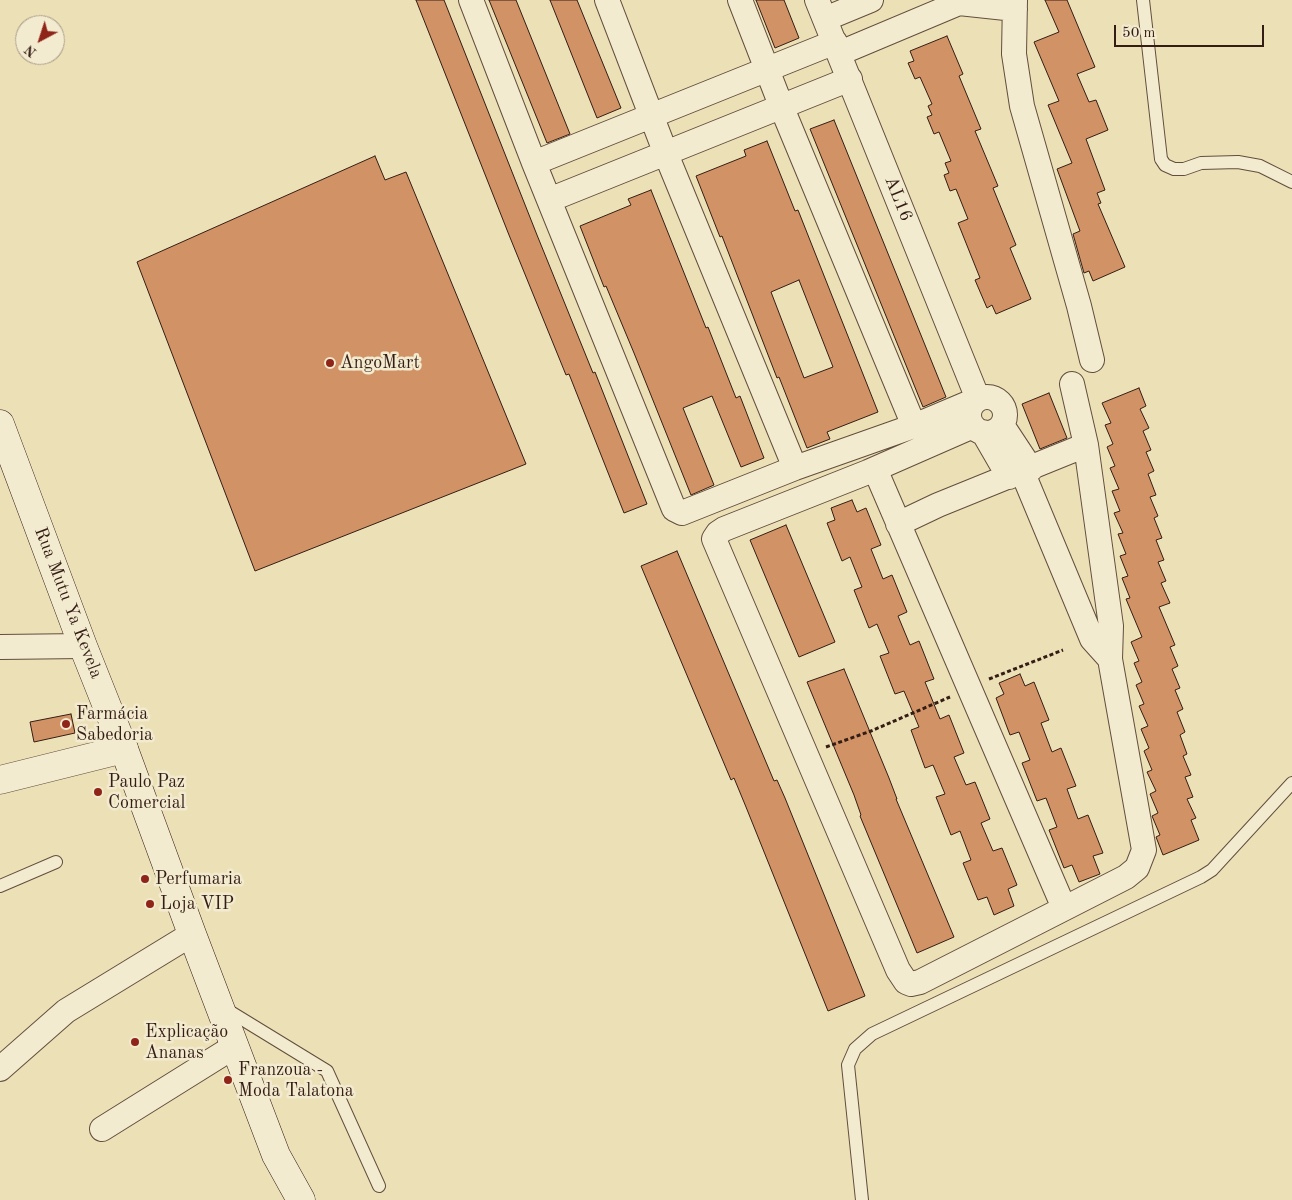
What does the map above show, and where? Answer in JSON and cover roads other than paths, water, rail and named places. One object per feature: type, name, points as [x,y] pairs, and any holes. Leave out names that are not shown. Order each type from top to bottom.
[{"type":"main road","name":"Rua Mutu Ya Kevela","points":[[0,424],[276,1155],[300,1200]]},
{"type":"main road","points":[[0,780],[124,749]]},
{"type":"street","points":[[472,0],[534,163],[674,509],[682,513],[795,468],[914,426],[978,399],[990,397],[1000,402],[1005,413],[986,428],[875,469],[724,529],[718,532],[714,539],[898,970],[906,982],[911,984],[920,982],[1126,877],[1137,868],[1144,850],[1110,659],[1111,626],[1086,445],[1072,384]]},
{"type":"street","points":[[607,0],[666,154],[795,468]]},
{"type":"street","points":[[740,0],[782,108],[914,426]]},
{"type":"street","points":[[821,10],[871,0]]},
{"type":"street","points":[[534,163],[767,70],[837,48],[954,2],[1015,4],[1014,54],[1022,106],[1079,306],[1092,360]]},
{"type":"street","name":"AL16","points":[[821,10],[978,399]]},
{"type":"street","points":[[549,200],[782,108],[850,79]]},
{"type":"street","points":[[978,399],[971,406],[969,416],[986,428],[1021,472],[1092,639],[1110,659]]},
{"type":"street","points":[[898,524],[938,505],[1086,445]]},
{"type":"street","points":[[875,469],[1064,908]]},
{"type":"street","points":[[0,647],[83,646]]},
{"type":"street","points":[[0,1069],[66,1011],[192,934]]},
{"type":"street","points":[[102,1130],[236,1046]]},
{"type":"lane","points":[[1143,0],[1161,159],[1165,165],[1174,169],[1184,169],[1201,163],[1238,162],[1260,166],[1292,182]]},
{"type":"lane","points":[[862,1200],[848,1065],[855,1049],[872,1034],[1202,877],[1212,870],[1292,783]]},
{"type":"lane","points":[[0,886],[56,862]]},
{"type":"lane","points":[[220,1005],[327,1071],[379,1186]]},
{"type":"place","name":"AngoMart","points":[[330,363]]},
{"type":"place","name":"Farmácia Sabedoria","points":[[66,724]]},
{"type":"place","name":"Paulo Paz Comercial","points":[[98,792]]},
{"type":"place","name":"Perfumaria","points":[[145,879]]},
{"type":"place","name":"Loja VIP","points":[[150,904]]},
{"type":"place","name":"Explicação Ananas","points":[[135,1042]]},
{"type":"place","name":"Franzoua - Moda Talatona","points":[[228,1080]]}]
